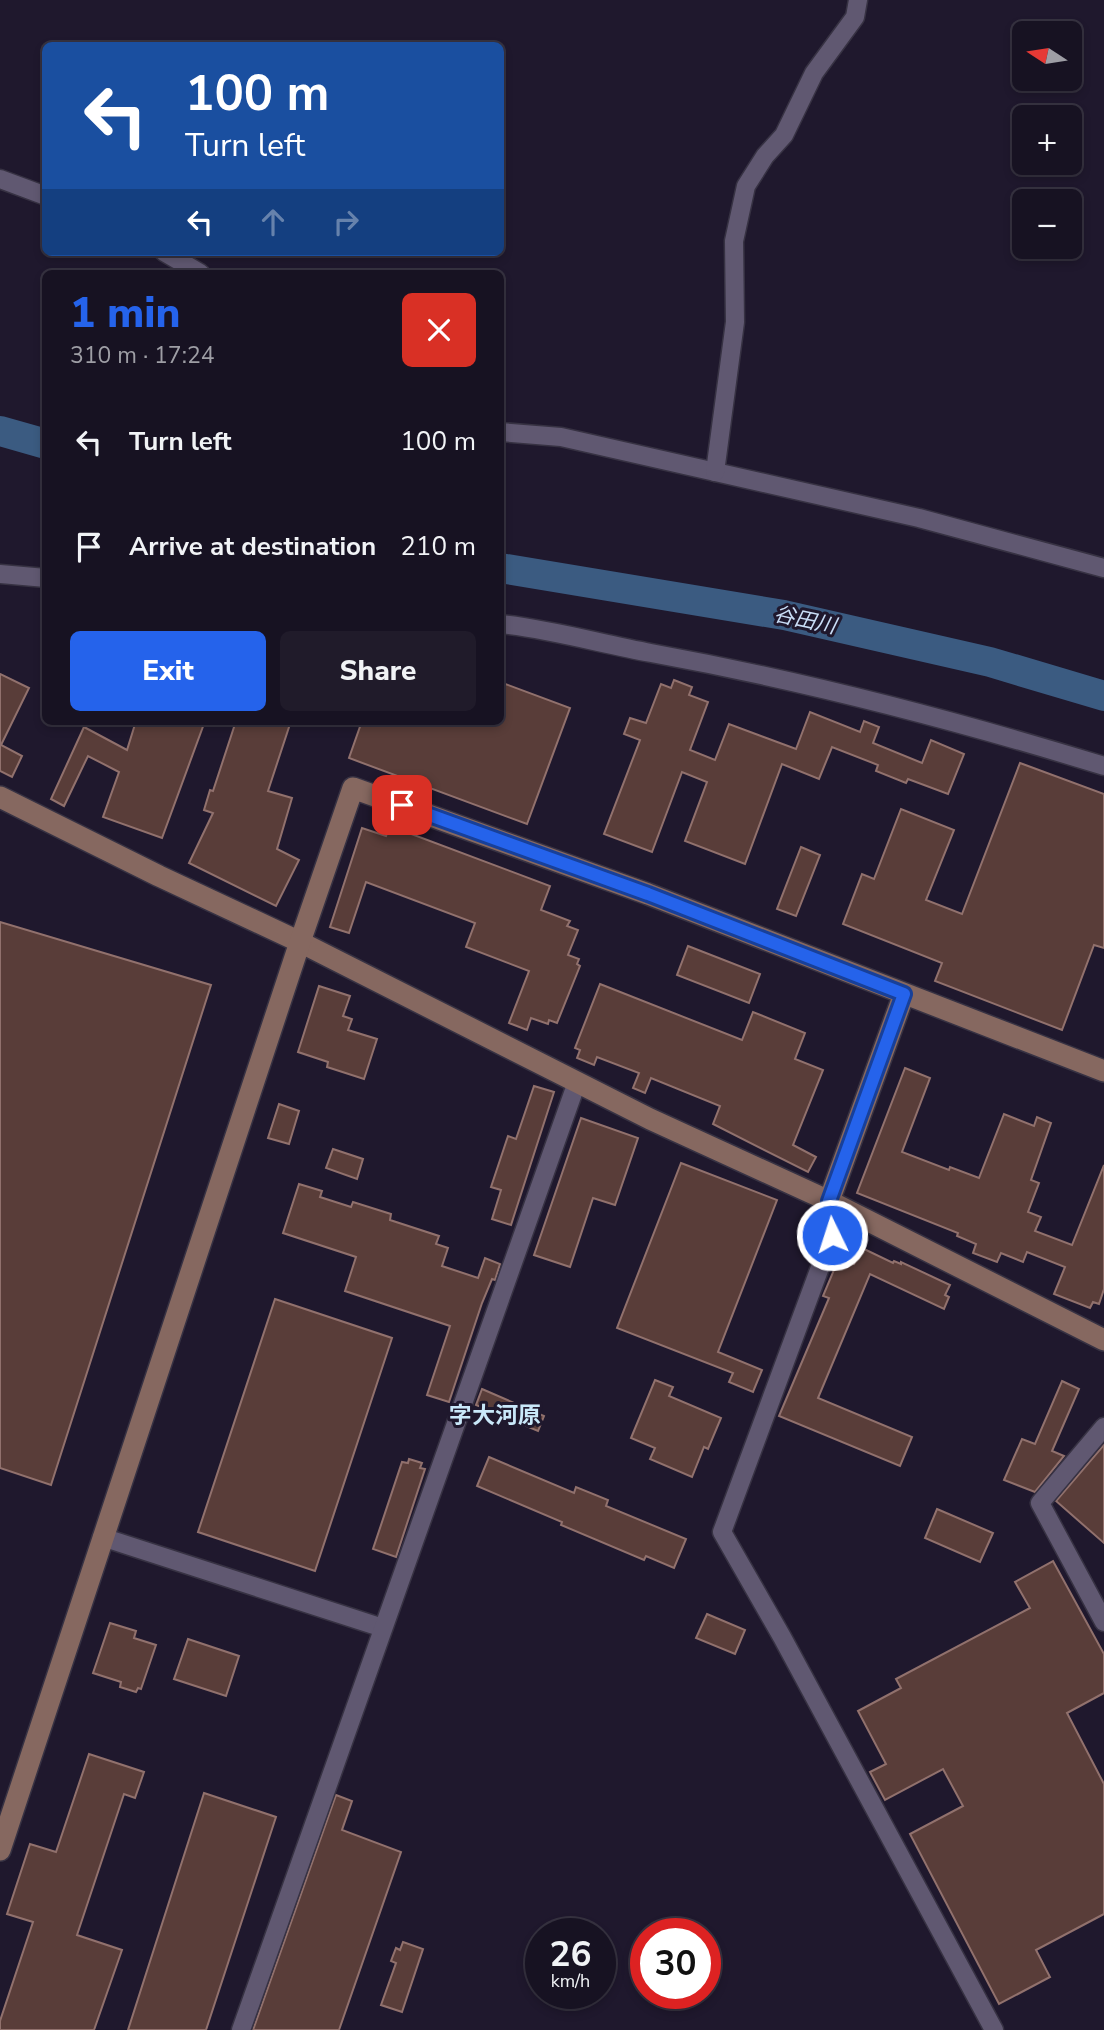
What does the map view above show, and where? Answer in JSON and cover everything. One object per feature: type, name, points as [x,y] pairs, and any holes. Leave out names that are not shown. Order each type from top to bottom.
[{"type":"street","points":[[715,472],[735,322],[734,241],[746,187],[765,156],[784,135],[814,73],[855,17],[858,0]]},
{"type":"street","points":[[0,180],[42,195]]},
{"type":"street","points":[[171,256],[195,270]]},
{"type":"street","points":[[504,432],[561,436],[919,517],[1104,568]]},
{"type":"street","points":[[0,574],[42,578]]},
{"type":"street","points":[[504,625],[733,667],[831,690],[1014,738],[1104,766]]},
{"type":"street","points":[[0,1850],[300,942],[354,788],[648,894],[1104,1071]]},
{"type":"street","points":[[0,797],[300,942],[576,1082],[829,1201],[1104,1340]]},
{"type":"street","points":[[904,994],[829,1201],[832,1235],[722,1532],[782,1637],[995,2030]]},
{"type":"street","points":[[241,2030],[576,1082]]},
{"type":"street","points":[[1104,1427],[1040,1503],[1104,1622]]},
{"type":"street","points":[[102,1537],[383,1628]]},
{"type":"building","points":[[0,674],[29,688],[1,745],[22,756],[12,777],[0,771]]},
{"type":"building","points":[[674,680],[692,687],[689,695],[708,702],[690,750],[715,760],[729,724],[796,749],[810,712],[860,732],[864,721],[879,727],[873,743],[922,763],[931,740],[964,754],[948,794],[908,779],[906,783],[876,771],[878,765],[832,747],[819,779],[782,764],[745,864],[685,841],[707,782],[682,772],[652,852],[604,834],[640,740],[624,734],[630,718],[646,723],[661,684],[671,688]]},
{"type":"building","points":[[504,683],[570,708],[527,824],[349,758],[361,725],[504,725]]},
{"type":"building","points":[[135,725],[204,725],[162,838],[103,817],[119,772],[88,756],[64,806],[51,799],[84,727],[127,750]]},
{"type":"building","points":[[235,725],[290,725],[268,791],[292,798],[277,849],[299,860],[276,906],[189,863],[213,813],[204,810],[210,790],[213,791]]},
{"type":"building","points":[[1020,763],[1104,794],[1104,948],[1094,945],[1062,1030],[935,981],[942,963],[843,924],[862,874],[874,879],[901,809],[954,830],[926,900],[962,914]]},
{"type":"building","points":[[390,826],[550,886],[541,910],[570,921],[567,926],[578,930],[568,955],[579,959],[577,964],[580,966],[557,1023],[549,1020],[548,1024],[531,1018],[527,1030],[509,1023],[529,971],[466,947],[475,923],[366,882],[349,933],[330,927],[362,828],[386,836]]},
{"type":"building","points":[[801,847],[820,855],[796,916],[777,909]]},
{"type":"building","points":[[0,922],[211,985],[51,1485],[0,1468]]},
{"type":"building","points":[[688,946],[760,974],[749,1003],[677,975]]},
{"type":"building","points":[[600,984],[742,1040],[753,1012],[805,1033],[795,1059],[823,1070],[793,1145],[816,1157],[808,1172],[713,1124],[720,1106],[651,1078],[645,1093],[633,1088],[639,1073],[597,1057],[594,1065],[577,1058],[580,1050],[575,1048]]},
{"type":"building","points":[[319,986],[350,996],[343,1016],[352,1019],[348,1030],[377,1039],[364,1079],[327,1067],[328,1062],[298,1052]]},
{"type":"building","points":[[905,1068],[930,1078],[902,1152],[949,1170],[950,1167],[979,1178],[1004,1114],[1034,1126],[1037,1117],[1051,1123],[1031,1180],[1039,1183],[1028,1212],[1041,1217],[1035,1231],[1072,1245],[1104,1165],[1104,1289],[1099,1304],[1093,1302],[1090,1308],[1054,1294],[1065,1267],[1027,1252],[1023,1262],[1001,1253],[997,1262],[973,1253],[976,1244],[957,1236],[958,1233],[857,1193]]},
{"type":"building","points":[[534,1086],[554,1092],[511,1225],[492,1219],[501,1190],[491,1187],[508,1136],[516,1139]]},
{"type":"building","points":[[279,1104],[299,1111],[289,1144],[268,1138]]},
{"type":"building","points":[[581,1118],[638,1138],[615,1205],[593,1198],[570,1267],[534,1255]]},
{"type":"building","points":[[333,1149],[363,1159],[357,1179],[326,1168]]},
{"type":"building","points":[[681,1163],[777,1200],[718,1352],[762,1370],[753,1392],[729,1382],[733,1373],[617,1328]]},
{"type":"building","points":[[299,1184],[322,1191],[320,1197],[351,1207],[353,1202],[391,1214],[390,1220],[439,1236],[436,1244],[448,1248],[442,1266],[478,1278],[485,1258],[500,1264],[495,1280],[492,1279],[482,1303],[449,1402],[427,1395],[450,1326],[345,1291],[356,1257],[283,1233]]},
{"type":"building","points":[[862,1248],[893,1263],[901,1262],[950,1285],[945,1295],[949,1297],[944,1309],[870,1274],[818,1398],[912,1437],[900,1466],[779,1416],[829,1298],[823,1296],[839,1258],[854,1264]]},
{"type":"building","points":[[275,1299],[392,1338],[315,1571],[198,1532]]},
{"type":"building","points":[[655,1380],[673,1387],[669,1396],[721,1418],[708,1449],[704,1447],[692,1477],[650,1459],[655,1448],[631,1438]]},
{"type":"building","points":[[1062,1381],[1079,1389],[1052,1451],[1064,1456],[1035,1492],[1004,1480],[1022,1439],[1035,1444]]},
{"type":"building","points":[[482,1389],[544,1416],[538,1431],[476,1405]]},
{"type":"building","points":[[1104,1445],[1104,1543],[1056,1501]]},
{"type":"building","points":[[489,1457],[574,1493],[576,1487],[608,1500],[606,1506],[686,1539],[674,1568],[646,1556],[644,1560],[477,1486]]},
{"type":"building","points":[[409,1459],[422,1463],[420,1468],[425,1469],[396,1557],[373,1549],[402,1462],[408,1463]]},
{"type":"building","points":[[937,1509],[993,1533],[980,1562],[925,1538]]},
{"type":"building","points":[[1053,1561],[1104,1654],[1104,1693],[1067,1713],[1104,1784],[1104,1914],[1036,1950],[1050,1977],[999,2004],[910,1834],[963,1806],[943,1769],[885,1800],[870,1772],[886,1764],[858,1711],[901,1688],[896,1679],[1030,1608],[1015,1582]]},
{"type":"building","points":[[707,1614],[745,1630],[735,1654],[696,1638]]},
{"type":"building","points":[[110,1623],[136,1631],[134,1638],[156,1645],[141,1689],[138,1688],[136,1692],[120,1687],[121,1682],[93,1673]]},
{"type":"building","points":[[188,1639],[239,1656],[226,1696],[174,1679]]},
{"type":"building","points":[[89,1754],[144,1772],[135,1798],[124,1794],[77,1935],[122,1950],[94,2030],[0,2030],[0,2021],[33,1922],[7,1914],[30,1844],[56,1852]]},
{"type":"building","points":[[204,1793],[276,1817],[206,2030],[128,2030]]},
{"type":"building","points":[[336,1795],[352,1801],[342,1830],[401,1852],[339,2030],[253,2030]]},
{"type":"building","points":[[403,1942],[423,1949],[402,2012],[381,2005],[396,1963],[391,1961],[396,1948],[400,1950]]},
{"type":"waterway","name":"谷田川","points":[[0,431],[42,443]]},
{"type":"waterway","name":"谷田川","points":[[504,569],[784,615],[990,662],[1104,696]]},
{"type":"district","name":"字大河原","points":[[495,1415]]},
{"type":"route","points":[[402,805],[648,894],[904,994],[829,1201],[832,1235]]}]
